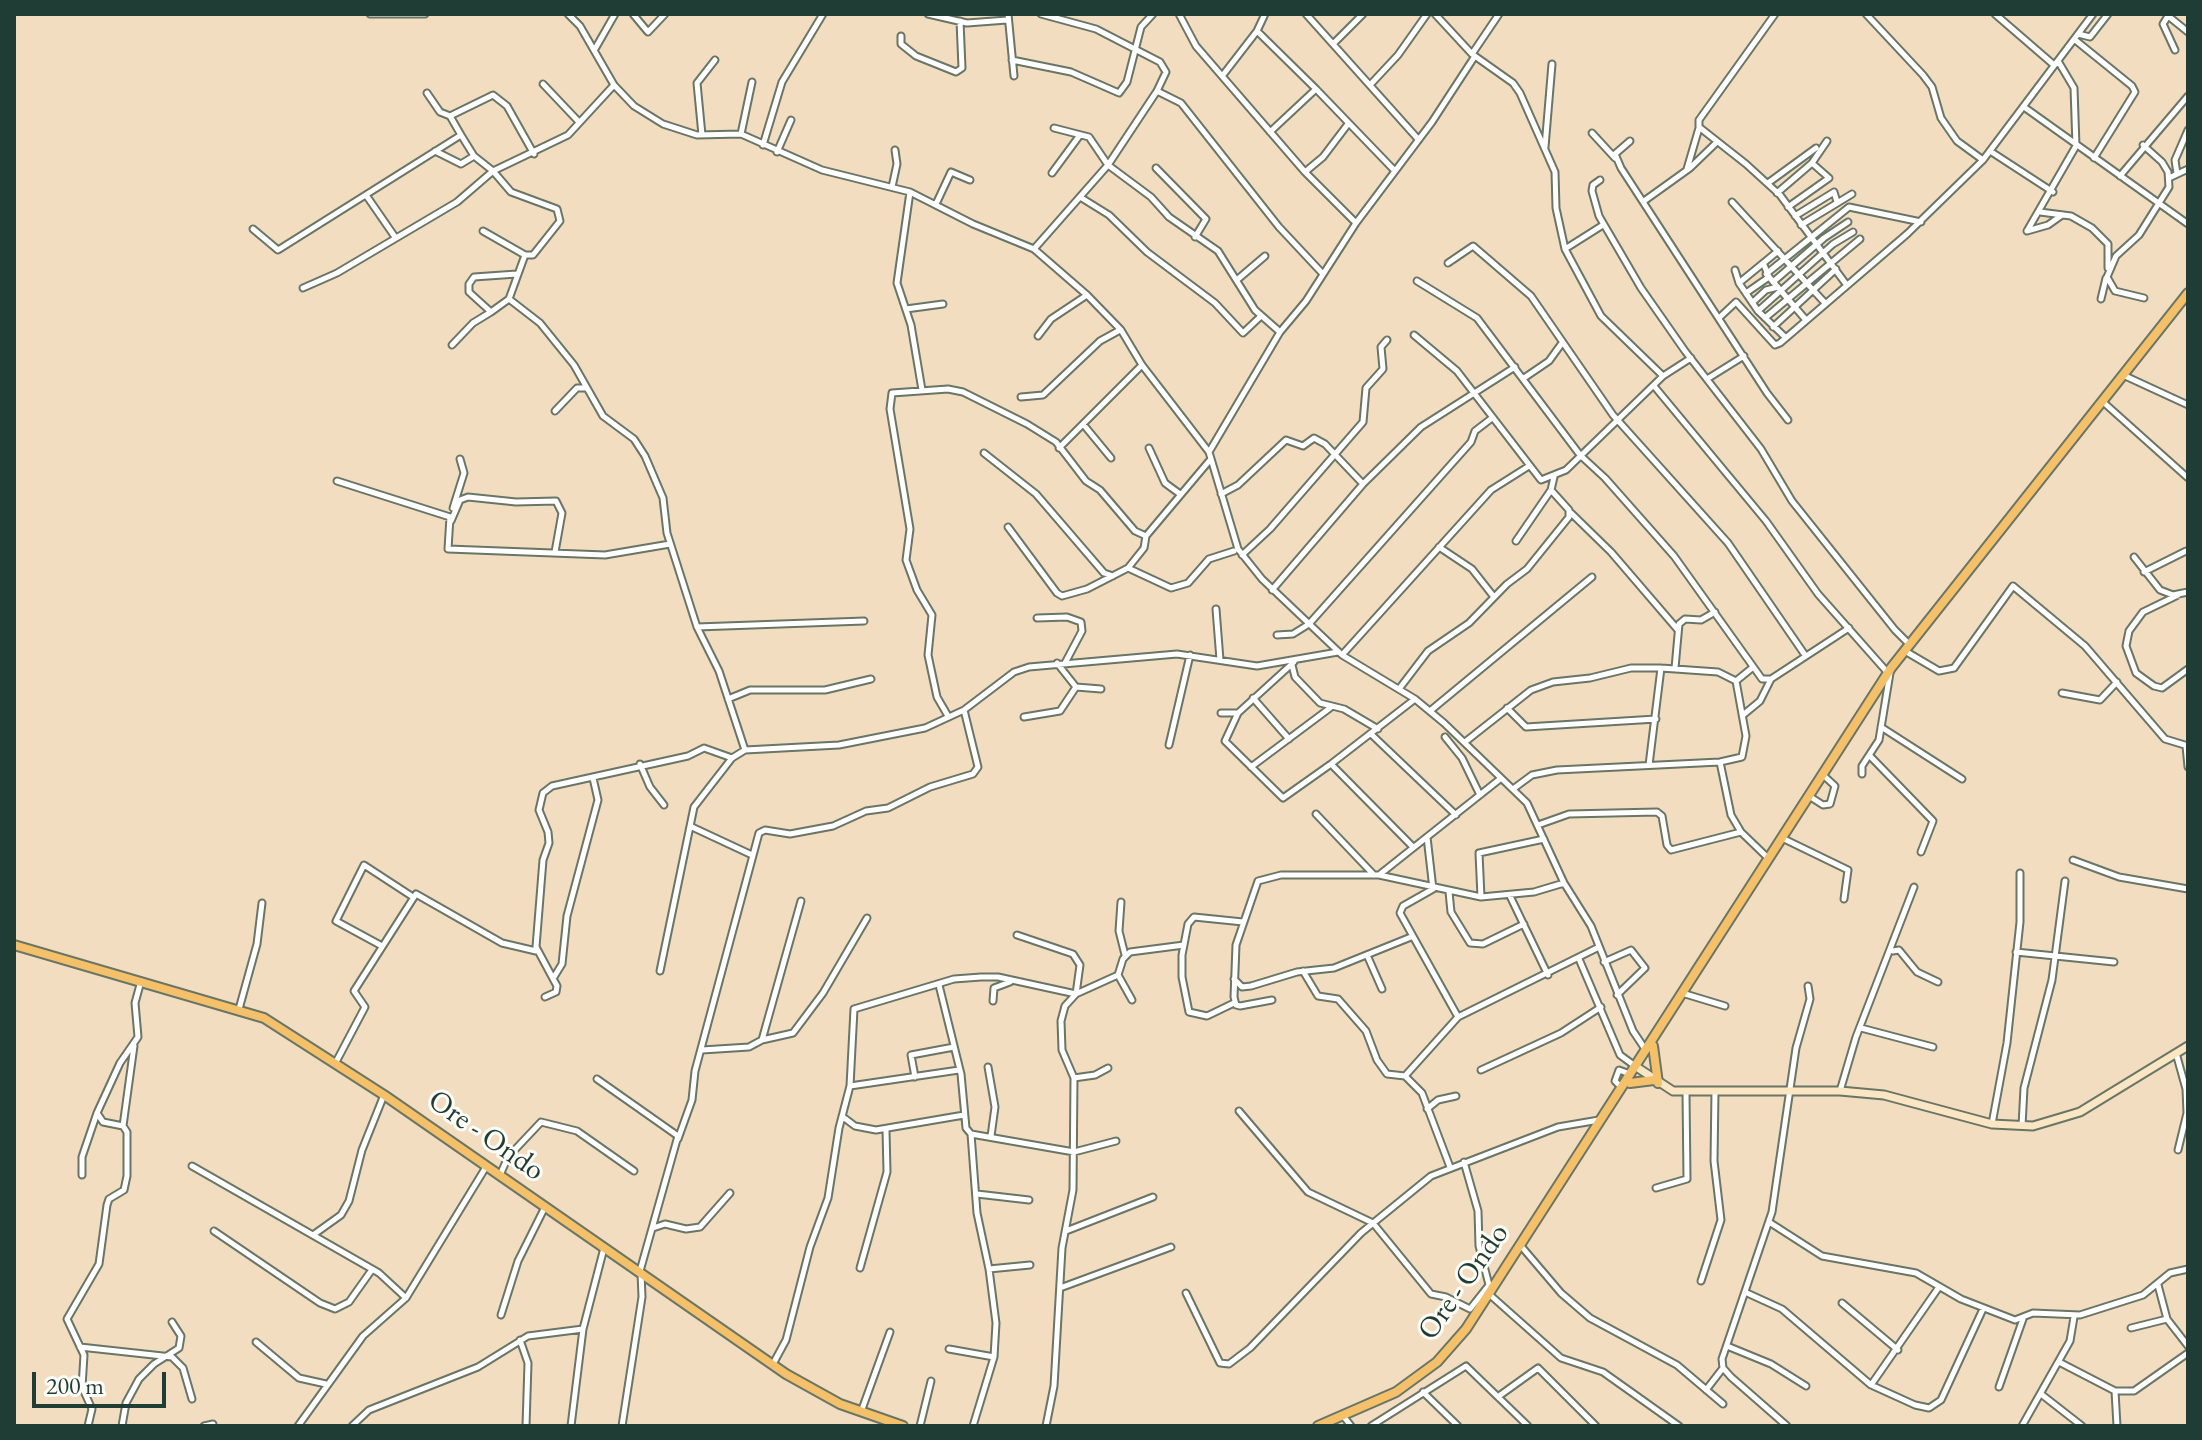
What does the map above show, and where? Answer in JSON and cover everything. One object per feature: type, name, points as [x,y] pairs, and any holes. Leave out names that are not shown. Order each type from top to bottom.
[{"type":"main road","name":"Ore - Ondo","points":[[1318,1426],[1396,1392],[1437,1362],[1466,1329],[1890,671],[2188,293]]},
{"type":"main road","name":"Ore - Ondo","points":[[14,945],[239,1009],[278,1025],[773,1365],[861,1413],[903,1426]]},
{"type":"main road","points":[[1631,1076],[1656,1081],[1673,1091],[1686,1093],[1840,1091],[1911,1100],[1992,1124],[2022,1126],[2067,1118],[2188,1046]]},
{"type":"main road","points":[[1649,1048],[1656,1081]]},
{"type":"main road","points":[[1631,1076],[1656,1081]]},
{"type":"street","points":[[370,14],[425,14]]},
{"type":"street","points":[[568,14],[595,50],[614,85],[634,106],[663,124],[684,133],[741,134],[822,170],[910,192],[1034,249],[1087,295],[1121,330],[1142,365],[1209,452],[1242,555],[1272,590],[1341,654],[1430,711],[1527,803],[1564,883],[1591,926],[1617,995],[1649,1048]]},
{"type":"street","points":[[595,50],[615,14]]},
{"type":"street","points":[[633,14],[648,32],[665,14]]},
{"type":"street","points":[[763,145],[782,82],[823,14]]},
{"type":"street","points":[[928,14],[959,18],[1008,17],[1014,76]]},
{"type":"street","points":[[1034,249],[1108,165],[1157,91],[1165,66],[1137,48],[1096,29],[1041,14]]},
{"type":"street","points":[[1012,60],[1071,72],[1119,93],[1127,82],[1141,27],[1153,14]]},
{"type":"street","points":[[1179,14],[1194,42],[1270,132],[1356,223]]},
{"type":"street","points":[[1223,75],[1257,31],[1265,14]]},
{"type":"street","points":[[1306,14],[1418,139]]},
{"type":"street","points":[[1333,44],[1363,14]]},
{"type":"street","points":[[1370,85],[1398,55],[1427,14]]},
{"type":"street","points":[[1435,14],[1474,55],[1513,83],[1556,176],[1556,208],[1565,249],[1601,316],[1663,376]]},
{"type":"street","points":[[1209,452],[1280,332],[1418,139],[1499,14]]},
{"type":"street","points":[[1687,169],[1699,120],[1775,14]]},
{"type":"street","points":[[1866,14],[1932,87],[1941,118],[1957,141],[1983,160]]},
{"type":"street","points":[[1995,14],[2056,63],[2074,88],[2076,146],[2028,232],[2063,215]]},
{"type":"street","points":[[1720,317],[1736,302],[1775,345],[1786,338],[1921,222],[1983,160],[2093,14]]},
{"type":"street","points":[[2076,37],[2090,37],[2108,14]]},
{"type":"street","points":[[2175,50],[2163,24],[2167,15],[2188,32]]},
{"type":"street","points":[[901,36],[901,44],[916,56],[956,72],[962,68],[959,18]]},
{"type":"street","points":[[1257,31],[1394,170]]},
{"type":"street","points":[[2076,37],[2135,92],[2094,158]]},
{"type":"street","points":[[702,135],[697,83],[715,60]]},
{"type":"street","points":[[1546,152],[1552,64]]},
{"type":"street","points":[[741,134],[752,82]]},
{"type":"street","points":[[543,84],[579,122]]},
{"type":"street","points":[[303,288],[337,273],[457,202],[493,171],[534,154],[568,135],[614,85]]},
{"type":"street","points":[[1270,132],[1316,89]]},
{"type":"street","points":[[1157,91],[1181,103],[1279,227],[1323,274]]},
{"type":"street","points":[[427,93],[440,112],[450,116],[474,156],[493,171],[511,192],[557,209],[560,213],[560,221],[533,255],[525,255],[483,231]]},
{"type":"street","points":[[450,116],[493,95],[507,106],[534,154]]},
{"type":"street","points":[[2120,176],[2143,145],[2188,96]]},
{"type":"street","points":[[2024,107],[2188,224]]},
{"type":"street","points":[[777,152],[791,120]]},
{"type":"street","points":[[1305,172],[1323,157],[1348,124]]},
{"type":"street","points":[[1699,127],[1768,183],[1846,284]]},
{"type":"street","points":[[1054,128],[1080,135],[1097,145],[1108,165],[1151,197],[1169,217],[1221,253],[1261,316],[1280,332]]},
{"type":"street","points":[[2177,174],[2177,153],[2188,130]]},
{"type":"street","points":[[1592,133],[1616,159],[1788,420]]},
{"type":"street","points":[[253,229],[278,250],[461,135]]},
{"type":"street","points":[[1052,173],[1080,135]]},
{"type":"street","points":[[1616,159],[1615,154],[1630,141]]},
{"type":"street","points":[[1777,193],[1812,163],[1827,141]]},
{"type":"street","points":[[1644,201],[1717,142]]},
{"type":"street","points":[[2108,269],[2139,235],[2167,192],[2169,178],[2162,162],[2143,145]]},
{"type":"street","points":[[1768,183],[1816,148]]},
{"type":"street","points":[[892,187],[897,164],[895,150]]},
{"type":"street","points":[[434,151],[461,164],[474,156]]},
{"type":"street","points":[[1990,151],[2053,192]]},
{"type":"street","points":[[1788,207],[1829,178],[1812,163]]},
{"type":"street","points":[[1156,168],[1206,219],[1195,237]]},
{"type":"street","points":[[2169,178],[2188,169]]},
{"type":"street","points":[[936,204],[951,172],[970,180]]},
{"type":"street","points":[[1600,180],[1592,191],[1603,225],[1691,358],[1761,449],[1792,501],[1907,647],[1939,671],[1954,668],[2013,586],[2085,646],[2165,739],[2187,746],[2188,767]]},
{"type":"street","points":[[910,192],[897,283],[906,309],[922,390]]},
{"type":"street","points":[[1795,216],[1834,192],[1837,202]]},
{"type":"street","points":[[1801,225],[1852,194]]},
{"type":"street","points":[[366,195],[395,237]]},
{"type":"street","points":[[1080,197],[1109,215],[1147,252],[1215,303],[1243,333],[1261,316]]},
{"type":"street","points":[[1732,202],[1825,303]]},
{"type":"street","points":[[1758,311],[1786,259],[1832,218],[1854,206],[1921,222]]},
{"type":"street","points":[[2040,212],[2082,221],[2103,237],[2110,250],[2101,299]]},
{"type":"street","points":[[1753,302],[1816,244],[1848,222]]},
{"type":"street","points":[[1565,249],[1603,225]]},
{"type":"street","points":[[1746,293],[1773,282],[1801,276],[1853,232]]},
{"type":"street","points":[[1765,318],[1860,239]]},
{"type":"street","points":[[1448,263],[1473,246],[1531,296],[1562,343],[1584,367],[1619,422],[1728,543],[1805,655]]},
{"type":"street","points":[[1739,283],[1778,251]]},
{"type":"street","points":[[452,345],[473,323],[509,299],[525,255]]},
{"type":"street","points":[[1238,279],[1265,256]]},
{"type":"street","points":[[1764,265],[1773,282]]},
{"type":"street","points":[[1773,327],[1836,269]]},
{"type":"street","points":[[1735,270],[1739,283],[1758,311],[1786,338]]},
{"type":"street","points":[[1758,270],[1773,282],[1806,320]]},
{"type":"street","points":[[491,312],[469,292],[469,284],[474,277],[517,274]]},
{"type":"street","points":[[2107,277],[2115,291],[2144,298]]},
{"type":"street","points":[[1417,281],[1472,312],[1580,455],[1657,536],[1715,612],[1752,668],[1765,681],[1849,628]]},
{"type":"street","points":[[1038,336],[1051,319],[1087,295]]},
{"type":"street","points":[[509,299],[540,323],[568,356],[603,416],[634,439],[645,456],[663,498],[670,544],[697,627],[728,699],[745,750]]},
{"type":"street","points":[[906,309],[943,304]]},
{"type":"street","points":[[1021,397],[1043,395],[1100,341],[1121,330]]},
{"type":"street","points":[[1414,335],[1457,371],[1474,390],[1541,480],[1554,477],[1619,422],[1663,376],[1691,358]]},
{"type":"street","points":[[1242,555],[1270,529],[1332,454],[1363,422],[1366,388],[1383,369],[1381,347],[1387,340]]},
{"type":"street","points":[[1524,378],[1549,361],[1562,343]]},
{"type":"street","points":[[1707,379],[1744,356]]},
{"type":"street","points":[[1059,448],[1142,365]]},
{"type":"street","points":[[1272,590],[1363,484],[1421,427],[1474,390],[1515,367]]},
{"type":"street","points":[[2123,375],[2188,405]]},
{"type":"street","points":[[1654,386],[1747,497],[1805,571],[1818,594],[1875,662],[1890,671],[1881,727],[1870,756],[1862,766],[1862,774]]},
{"type":"street","points":[[555,411],[577,388],[586,388]]},
{"type":"street","points":[[948,716],[937,697],[929,663],[932,615],[917,590],[906,560],[910,529],[890,409],[892,393],[948,389],[983,400],[1056,442],[1126,522],[1146,536]]},
{"type":"street","points":[[2102,400],[2188,478]]},
{"type":"street","points":[[1277,635],[1293,634],[1309,624],[1471,442],[1475,431],[1492,418]]},
{"type":"street","points":[[1083,424],[1111,458]]},
{"type":"street","points":[[1221,494],[1238,485],[1286,440],[1303,446],[1318,438],[1363,484]]},
{"type":"street","points":[[1149,448],[1165,483],[1180,494]]},
{"type":"street","points":[[984,453],[1036,494],[1104,573],[1114,576]]},
{"type":"street","points":[[460,459],[464,473],[451,519],[448,549],[605,555],[670,544]]},
{"type":"street","points":[[1008,527],[1062,596],[1097,586],[1128,568],[1144,548],[1146,536],[1211,460]]},
{"type":"street","points":[[660,971],[694,807],[732,758],[745,750],[871,740],[925,728],[964,710],[1019,669],[1057,663],[1190,655],[1257,666],[1341,654],[1491,490],[1529,466]]},
{"type":"street","points":[[1516,541],[1551,490],[1554,477]]},
{"type":"street","points":[[337,481],[451,519]]},
{"type":"street","points":[[1551,490],[1611,552],[1678,630]]},
{"type":"street","points":[[451,519],[460,500],[468,497],[516,502],[556,501],[562,513],[555,552]]},
{"type":"street","points":[[1399,689],[1428,651],[1469,623],[1527,569],[1571,513]]},
{"type":"street","points":[[1439,547],[1472,569],[1494,597]]},
{"type":"street","points":[[1128,568],[1171,588],[1188,583],[1209,559],[1234,551]]},
{"type":"street","points":[[2144,572],[2186,551]]},
{"type":"street","points":[[2134,557],[2160,590],[2178,595]]},
{"type":"street","points":[[1430,711],[1592,577]]},
{"type":"street","points":[[2188,592],[2143,612],[2129,631],[2126,646],[2138,676],[2154,686],[2162,688],[2188,669]]},
{"type":"street","points":[[1216,609],[1220,660]]},
{"type":"street","points":[[1675,668],[1678,630],[1682,620],[1701,620],[1715,612]]},
{"type":"street","points":[[1037,618],[1067,617],[1081,622],[1082,631],[1065,663]]},
{"type":"street","points":[[697,627],[864,621]]},
{"type":"street","points":[[1169,745],[1190,655]]},
{"type":"street","points":[[1295,661],[1286,673],[1238,713],[1225,741],[1283,798],[1415,699]]},
{"type":"street","points":[[1295,661],[1292,670],[1295,677],[1320,703],[1344,709],[1378,729]]},
{"type":"street","points":[[1057,663],[1062,674],[1076,687],[1101,689]]},
{"type":"street","points":[[1465,742],[1538,686],[1553,682],[1590,678],[1631,668],[1718,672],[1736,681]]},
{"type":"street","points":[[1649,765],[1661,668]]},
{"type":"street","points":[[1736,681],[1752,668]]},
{"type":"street","points":[[728,699],[750,690],[825,690],[871,679]]},
{"type":"street","points":[[1743,715],[1760,701],[1771,679]]},
{"type":"street","points":[[1513,789],[1532,775],[1557,770],[1720,762],[1744,754],[1743,715],[1736,681]]},
{"type":"street","points":[[2062,693],[2100,700],[2117,682]]},
{"type":"street","points":[[1024,717],[1060,711],[1076,687]]},
{"type":"street","points":[[1253,698],[1289,739]]},
{"type":"street","points":[[1251,767],[1331,707]]},
{"type":"street","points":[[1507,708],[1526,727],[1656,719]]},
{"type":"street","points":[[622,1426],[642,1297],[640,1272],[692,1100],[692,1082],[761,830],[790,834],[833,826],[866,811],[888,808],[930,787],[973,774],[978,767],[965,726],[964,710]]},
{"type":"street","points":[[1221,713],[1238,713]]},
{"type":"street","points":[[1881,727],[1962,779]]},
{"type":"street","points":[[1371,734],[1456,815]]},
{"type":"street","points":[[1445,737],[1462,758],[1480,795]]},
{"type":"street","points":[[554,977],[545,970],[537,952],[543,860],[549,838],[539,801],[548,787],[640,764],[688,756],[704,748],[732,758]]},
{"type":"street","points":[[1870,756],[1933,821],[1921,852]]},
{"type":"street","points":[[1720,762],[1728,808],[1741,832],[1768,858]]},
{"type":"street","points":[[640,764],[650,787],[664,805]]},
{"type":"street","points":[[1331,764],[1345,782],[1413,847]]},
{"type":"street","points":[[1808,795],[1823,805],[1830,804],[1835,786],[1822,774]]},
{"type":"street","points":[[545,997],[556,992],[554,977],[562,964],[567,916],[598,800],[593,778]]},
{"type":"street","points":[[1377,875],[1500,779]]},
{"type":"street","points":[[1538,825],[1569,814],[1659,813],[1671,850],[1741,832]]},
{"type":"street","points":[[1316,814],[1377,875]]},
{"type":"street","points":[[692,827],[753,856]]},
{"type":"street","points":[[1427,836],[1433,889]]},
{"type":"street","points":[[1781,837],[1847,868],[1844,899]]},
{"type":"street","points":[[1481,897],[1479,853],[1545,839]]},
{"type":"street","points":[[2073,860],[2119,877],[2188,889]]},
{"type":"street","points":[[382,946],[336,921],[364,865],[413,897]]},
{"type":"street","points":[[1992,1124],[2007,1043],[2020,873]]},
{"type":"street","points":[[1234,1003],[1236,945],[1255,887],[1265,878],[1377,875],[1481,897],[1510,896],[1564,883]]},
{"type":"street","points":[[2022,1126],[2029,1060],[2057,955],[2065,881]]},
{"type":"street","points":[[1840,1091],[1914,887]]},
{"type":"street","points":[[1433,889],[1400,909],[1411,937],[1458,1017]]},
{"type":"street","points":[[1449,892],[1451,912],[1470,943],[1483,944],[1524,924]]},
{"type":"street","points":[[336,1062],[365,1007],[354,991],[413,897],[420,894],[510,946],[537,952]]},
{"type":"street","points":[[1510,896],[1548,975]]},
{"type":"street","points":[[762,1040],[801,901]]},
{"type":"street","points":[[1046,1426],[1055,1377],[1059,1288],[1073,1190],[1074,1078],[1060,1039],[1065,1006],[1076,994],[1118,975],[1125,955],[1119,931],[1121,902]]},
{"type":"street","points":[[239,1009],[257,944],[262,903]]},
{"type":"street","points":[[1234,1003],[1207,1016],[1189,1012],[1182,977],[1184,945],[1188,924],[1194,917],[1243,922]]},
{"type":"street","points":[[701,1050],[705,1047],[749,1047],[762,1040],[793,1033],[823,993],[867,918]]},
{"type":"street","points":[[1017,935],[1073,954],[1080,965],[1076,994]]},
{"type":"street","points":[[1234,978],[1242,987],[1303,971],[1334,968],[1411,937]]},
{"type":"street","points":[[1125,955],[1143,949],[1184,945]]},
{"type":"street","points":[[1405,1076],[1458,1017],[1548,975],[1598,947]]},
{"type":"street","points":[[1604,962],[1631,950],[1645,968],[1645,973],[1617,995]]},
{"type":"street","points":[[1892,951],[1899,950],[1917,972],[1938,982]]},
{"type":"street","points":[[2016,952],[2114,962]]},
{"type":"street","points":[[1367,955],[1382,989]]},
{"type":"street","points":[[1579,959],[1631,1076]]},
{"type":"street","points":[[1303,971],[1318,996],[1338,999],[1366,1031],[1377,1060],[1387,1074],[1405,1076],[1422,1093],[1450,1167]]},
{"type":"street","points":[[1118,975],[1132,1000]]},
{"type":"street","points":[[773,1365],[786,1340],[810,1247],[828,1198],[850,1086],[854,1009],[898,993],[981,977],[1076,994]]},
{"type":"street","points":[[88,1426],[92,1409],[82,1387],[84,1359],[67,1319],[99,1264],[109,1199],[126,1184],[127,1132],[123,1126],[134,1045],[139,1032],[135,1003],[141,980]]},
{"type":"street","points":[[993,1001],[997,985],[1015,981]]},
{"type":"street","points":[[939,985],[960,1070],[964,1115],[971,1134],[981,1245],[989,1269],[996,1323],[994,1357],[973,1426]]},
{"type":"street","points":[[1706,1390],[1723,1368],[1727,1346],[1769,1222],[1796,1048],[1810,999],[1808,986]]},
{"type":"street","points":[[1058,993],[1065,1006]]},
{"type":"street","points":[[1682,993],[1725,1006]]},
{"type":"street","points":[[1234,1003],[1240,1006],[1272,1000]]},
{"type":"street","points":[[1481,1070],[1561,1033],[1601,1007]]},
{"type":"street","points":[[1861,1028],[1933,1047]]},
{"type":"street","points":[[82,1175],[82,1157],[97,1113],[120,1063],[134,1045]]},
{"type":"street","points":[[915,1077],[911,1055],[955,1047]]},
{"type":"street","points":[[2176,1052],[2186,1089],[2187,1113],[2178,1150]]},
{"type":"street","points":[[988,1067],[995,1107],[991,1136]]},
{"type":"street","points":[[1074,1078],[1095,1075],[1108,1068]]},
{"type":"street","points":[[850,1086],[960,1070]]},
{"type":"street","points":[[597,1079],[678,1139]]},
{"type":"street","points":[[1701,1281],[1721,1220],[1714,1161],[1715,1091]]},
{"type":"street","points":[[1656,1188],[1687,1179],[1686,1093]]},
{"type":"street","points":[[313,1235],[341,1215],[349,1201],[362,1150],[384,1095]]},
{"type":"street","points":[[1427,1109],[1438,1100],[1456,1096]]},
{"type":"street","points":[[1239,1111],[1308,1192],[1373,1223],[1431,1294],[1446,1297],[1470,1309],[1490,1289]]},
{"type":"street","points":[[97,1113],[103,1122],[123,1126]]},
{"type":"street","points":[[843,1117],[866,1129],[886,1130],[964,1115]]},
{"type":"street","points":[[1186,1293],[1215,1356],[1225,1365],[1250,1348],[1373,1223],[1431,1176],[1558,1127],[1603,1117]]},
{"type":"street","points":[[500,1175],[508,1157],[541,1122],[577,1131],[634,1171]]},
{"type":"street","points":[[860,1268],[887,1172],[886,1130]]},
{"type":"street","points":[[971,1134],[1074,1152],[1116,1141]]},
{"type":"street","points":[[1464,1162],[1478,1211],[1479,1246],[1490,1289],[1561,1358],[1603,1372],[1679,1426]]},
{"type":"street","points":[[192,1166],[379,1273],[406,1298]]},
{"type":"street","points":[[298,1426],[363,1336],[406,1298],[487,1166]]},
{"type":"street","points":[[652,1229],[665,1224],[686,1229],[700,1227],[730,1193]]},
{"type":"street","points":[[977,1194],[1029,1200]]},
{"type":"street","points":[[1065,1231],[1153,1197]]},
{"type":"street","points":[[501,1315],[518,1261],[545,1207]]},
{"type":"street","points":[[1769,1222],[1822,1256],[1905,1270],[2010,1319],[2023,1319],[2033,1313],[2074,1317],[2143,1295],[2170,1273],[2188,1269]]},
{"type":"street","points":[[214,1231],[320,1303],[335,1309],[349,1302],[371,1271]]},
{"type":"street","points":[[1521,1246],[1561,1293],[1590,1318],[1677,1365],[1723,1404]]},
{"type":"street","points":[[1059,1288],[1171,1247]]},
{"type":"street","points":[[571,1426],[583,1329],[604,1248]]},
{"type":"street","points":[[989,1269],[1030,1265]]},
{"type":"street","points":[[2158,1285],[2167,1319],[2188,1346]]},
{"type":"street","points":[[1871,1385],[1939,1287]]},
{"type":"street","points":[[1747,1293],[1782,1309],[1871,1385],[1915,1405],[1937,1405],[1968,1347],[1983,1309]]},
{"type":"street","points":[[1842,1303],[1898,1350]]},
{"type":"street","points":[[2022,1426],[2073,1334],[2074,1317]]},
{"type":"street","points":[[1999,1387],[2023,1319]]},
{"type":"street","points":[[2131,1328],[2167,1319]]},
{"type":"street","points":[[122,1426],[131,1390],[147,1370],[176,1352],[181,1343],[172,1322]]},
{"type":"street","points":[[352,1426],[369,1410],[478,1367],[520,1340],[543,1332],[583,1329]]},
{"type":"street","points":[[861,1413],[890,1332]]},
{"type":"street","points":[[520,1340],[528,1363],[526,1426]]},
{"type":"street","points":[[256,1342],[299,1378],[326,1384]]},
{"type":"street","points":[[1727,1346],[1771,1364],[1806,1386]]},
{"type":"street","points":[[80,1347],[167,1356],[181,1364],[192,1399]]},
{"type":"street","points":[[949,1349],[994,1357]]},
{"type":"street","points":[[2059,1362],[2115,1391],[2134,1391],[2188,1353]]},
{"type":"street","points":[[1371,1426],[1466,1366],[1528,1426]]},
{"type":"street","points":[[1499,1396],[1538,1368],[1596,1426]]},
{"type":"street","points":[[1723,1368],[1787,1426]]},
{"type":"street","points":[[920,1426],[931,1381]]},
{"type":"street","points":[[2115,1391],[2117,1426]]},
{"type":"street","points":[[1423,1392],[1458,1426]]},
{"type":"street","points":[[2041,1394],[2082,1426]]},
{"type":"street","points":[[1344,1417],[1351,1426]]},
{"type":"street","points":[[204,1426],[213,1424]]}]
